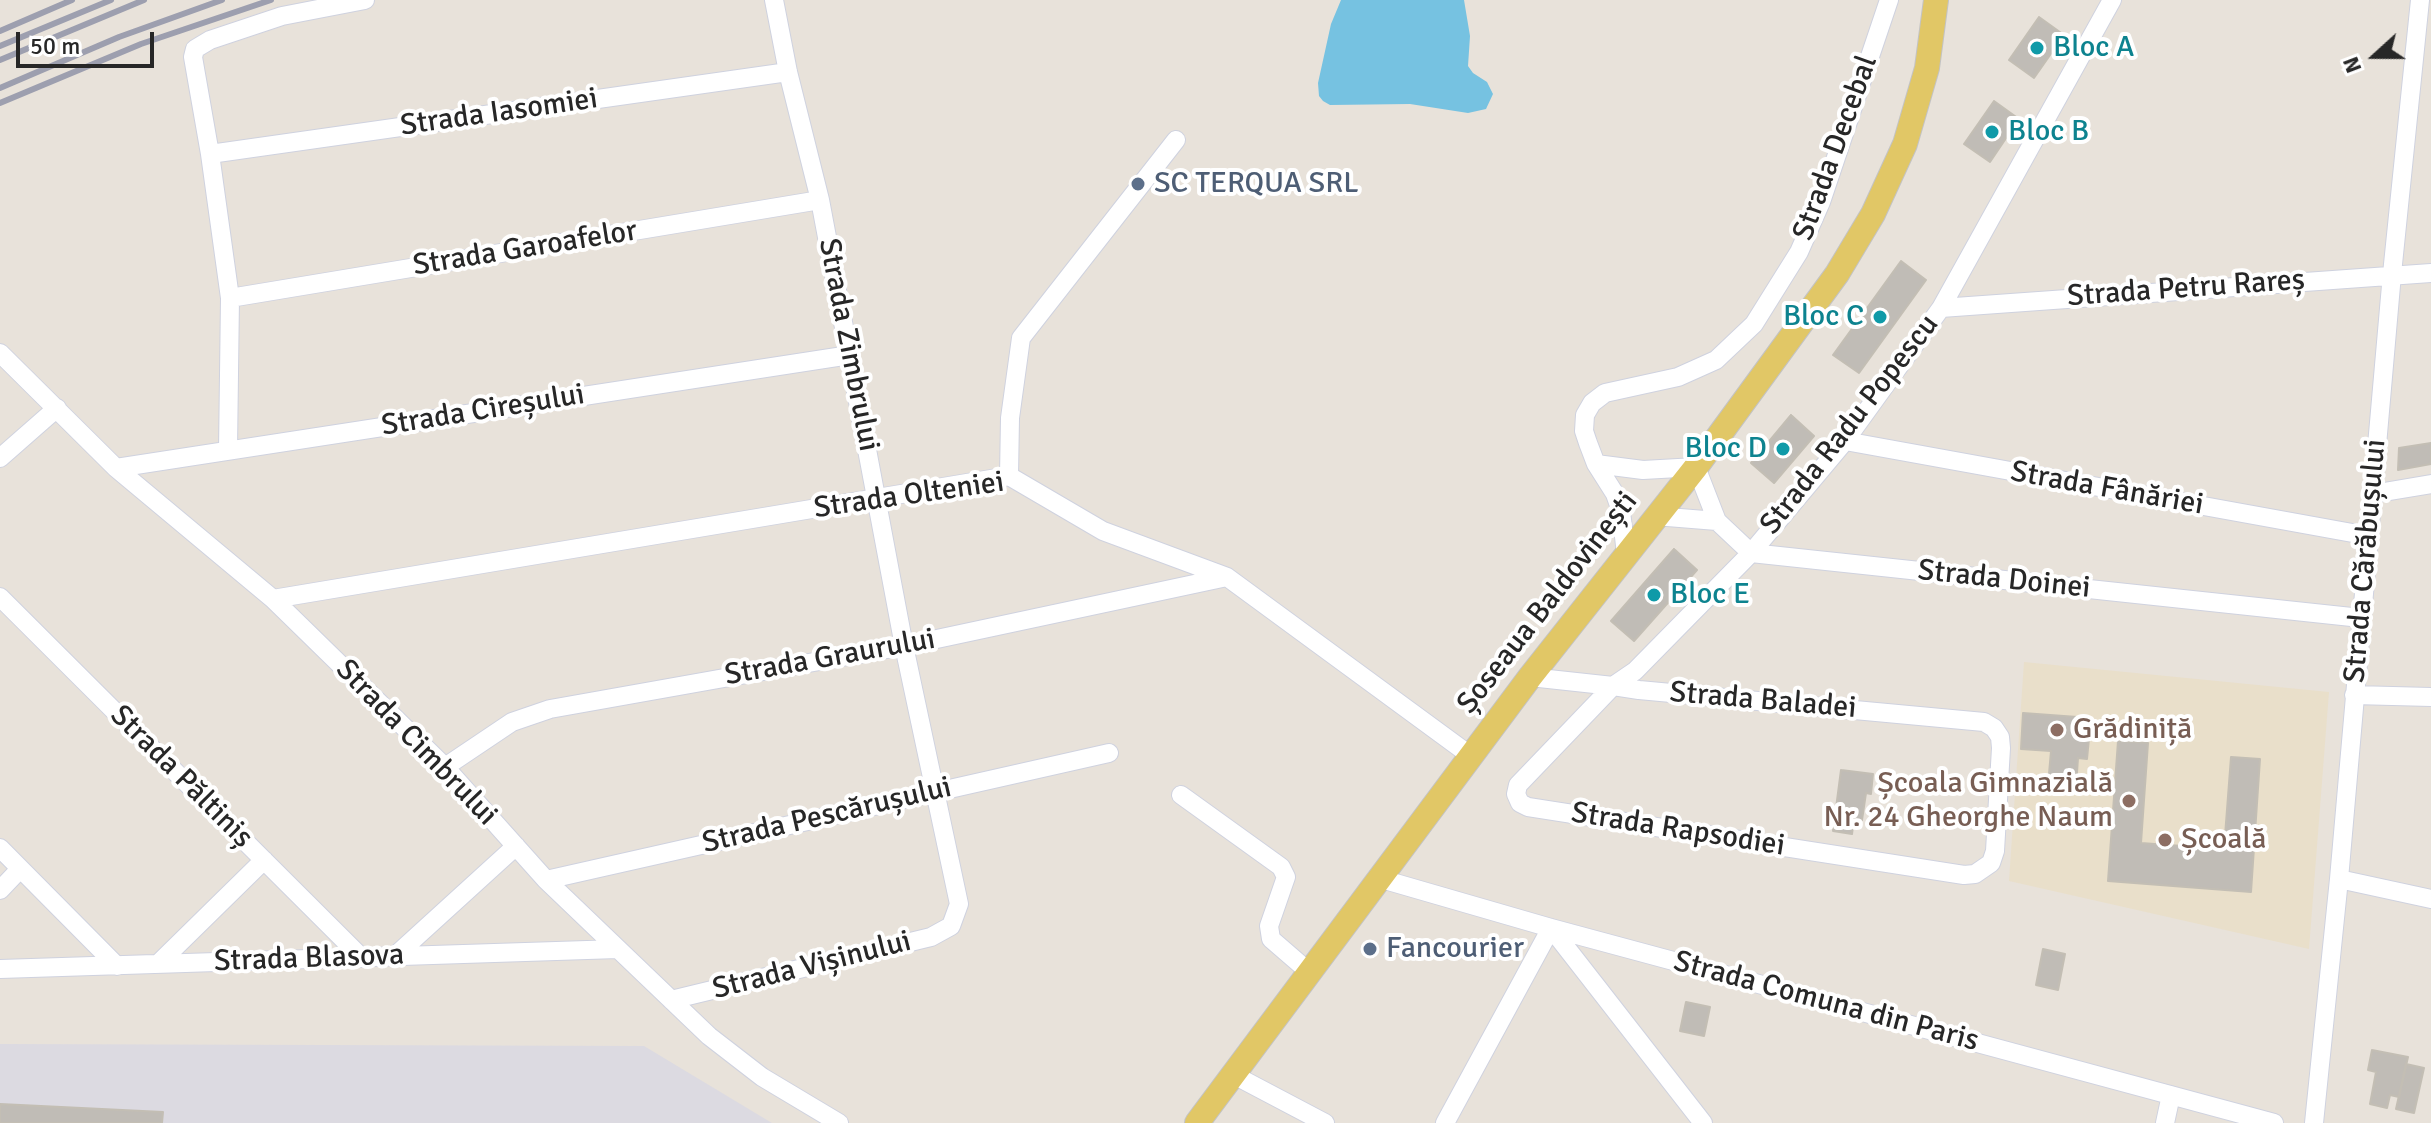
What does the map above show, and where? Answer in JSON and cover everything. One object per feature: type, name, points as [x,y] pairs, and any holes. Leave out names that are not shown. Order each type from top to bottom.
[{"type":"main road","name":"Șoseaua Baldovinești","points":[[1197,1123],[1530,677],[1696,467],[1837,274],[1893,174],[1918,104],[1930,52],[1936,0]]},
{"type":"street","points":[[228,450],[230,298],[193,57],[195,49],[210,40],[282,16],[365,0]]},
{"type":"street","name":"Strada Zimbrului","points":[[774,0],[788,72],[820,200],[904,646],[959,904],[951,926]]},
{"type":"street","name":"Strada Decebal","points":[[1626,554],[1621,511],[1615,494],[1596,464],[1584,431],[1585,415],[1592,403],[1605,393],[1678,377],[1716,360],[1754,324],[1799,252],[1821,202],[1889,0]]},
{"type":"street","name":"Strada Radu Popescu","points":[[1516,794],[1518,785],[1613,686],[1635,671],[1751,553],[1845,441],[1941,308],[2112,0]]},
{"type":"street","name":"Strada Cărăbușului","points":[[2314,1123],[2420,0]]},
{"type":"street","name":"Strada Iasomiei","points":[[210,154],[788,72]]},
{"type":"street","points":[[1009,476],[1010,418],[1021,338],[1176,140]]},
{"type":"street","name":"Strada Garoafelor","points":[[230,298],[820,200]]},
{"type":"street","name":"Strada Petru Rareș","points":[[1941,308],[2431,273]]},
{"type":"street","name":"Strada Cimbrului","points":[[0,353],[116,468],[273,599],[445,767],[546,880],[709,1036],[762,1077],[839,1123]]},
{"type":"street","name":"Strada Cireșului","points":[[116,468],[850,355]]},
{"type":"street","points":[[0,458],[57,408]]},
{"type":"street","name":"Strada Fânăriei","points":[[1845,441],[2369,536]]},
{"type":"street","points":[[1596,464],[1643,470],[1696,467],[1717,521],[1751,553]]},
{"type":"street","name":"Strada Olteniei","points":[[273,599],[1009,476],[1103,531],[1227,577],[1471,756]]},
{"type":"street","points":[[2372,494],[2431,484]]},
{"type":"street","points":[[1655,516],[1717,521]]},
{"type":"street","name":"Strada Doinei","points":[[1751,553],[2361,618]]},
{"type":"street","name":"Strada Graurului","points":[[445,767],[512,722],[550,709],[904,646],[1227,577]]},
{"type":"street","name":"Strada Păltiniș","points":[[0,597],[362,958]]},
{"type":"street","name":"Strada Baladei","points":[[1530,677],[1984,722],[1994,728]]},
{"type":"street","points":[[2354,695],[2431,697]]},
{"type":"street","name":"Strada Rapsodiei","points":[[1516,794],[1520,803],[1528,807],[1964,875],[1975,874],[1991,863],[1995,851],[2001,748],[2000,737],[1994,728]]},
{"type":"street","name":"Strada Pescărușului","points":[[546,880],[1109,753]]},
{"type":"street","points":[[1181,795],[1281,867],[1286,877],[1269,926],[1271,939],[1308,971]]},
{"type":"street","points":[[394,957],[516,846]]},
{"type":"street","points":[[0,848],[117,966]]},
{"type":"street","points":[[158,964],[264,860]]},
{"type":"street","points":[[0,890],[20,869]]},
{"type":"street","name":"Strada Comuna din Paris","points":[[1378,878],[1551,928],[2274,1123]]},
{"type":"street","points":[[2339,879],[2431,899]]},
{"type":"street","name":"Strada Vișinului","points":[[671,1000],[931,937],[951,926]]},
{"type":"street","points":[[1445,1123],[1551,928],[1703,1123]]},
{"type":"street","name":"Strada Blasova","points":[[0,969],[618,949]]},
{"type":"street","points":[[1232,1074],[1325,1123]]},
{"type":"street","points":[[2165,1123],[2171,1095]]},
{"type":"shaded area","name":"Școală","points":[[2024,662],[2329,692],[2309,949],[2009,881]]},
{"type":"shaded area","points":[[0,1044],[644,1046],[772,1123],[0,1123]]},
{"type":"water","points":[[1341,0],[1464,0],[1470,36],[1468,66],[1487,82],[1493,94],[1486,109],[1468,113],[1410,104],[1330,105],[1323,101],[1319,96],[1318,83],[1331,24]]},
{"type":"building","name":"Bloc A","points":[[2039,17],[2064,35],[2034,78],[2009,60]]},
{"type":"building","name":"Bloc B","points":[[1994,101],[2019,119],[1990,162],[1964,144]]},
{"type":"building","name":"Bloc C","points":[[1901,261],[1926,280],[1859,373],[1833,355]]},
{"type":"building","name":"Bloc D","points":[[1791,415],[1814,436],[1774,483],[1751,463]]},
{"type":"building","points":[[2431,443],[2431,464],[2398,470],[2399,448]]},
{"type":"building","name":"Bloc E","points":[[1674,549],[1697,570],[1634,641],[1611,621]]},
{"type":"building","points":[[2023,713],[2091,718],[2087,759],[2078,758],[2076,787],[2048,785],[2051,751],[2021,749]]},
{"type":"building","name":"Școala Gimnazială Nr. 24 Gheorghe Naum","points":[[2118,741],[2148,743],[2141,843],[2224,849],[2231,757],[2260,759],[2251,892],[2108,881]]},
{"type":"building","points":[[1841,770],[1873,774],[1871,794],[1866,793],[1862,820],[1854,819],[1852,834],[1833,831]]},
{"type":"building","points":[[2043,949],[2065,954],[2058,990],[2036,985]]},
{"type":"building","points":[[1686,1002],[1710,1007],[1704,1036],[1680,1031]]},
{"type":"building","points":[[2372,1050],[2408,1057],[2399,1097],[2390,1095],[2387,1108],[2370,1104],[2376,1072],[2368,1070]]},
{"type":"building","points":[[2406,1064],[2424,1068],[2414,1113],[2396,1109]]},
{"type":"building","points":[[0,1104],[163,1112],[162,1123],[0,1123]]},
{"type":"railway","points":[[0,31],[72,0]]},
{"type":"railway","points":[[0,46],[111,0]]},
{"type":"railway","points":[[0,60],[144,0]]},
{"type":"railway","points":[[0,88],[119,37],[222,0]]},
{"type":"railway","points":[[0,103],[141,44],[271,0]]},
{"type":"place","name":"Bloc A","points":[[2037,48]]},
{"type":"place","name":"Bloc B","points":[[1992,132]]},
{"type":"place","name":"SC TERQUA SRL","points":[[1138,184]]},
{"type":"place","name":"Bloc C","points":[[1880,317]]},
{"type":"place","name":"Bloc D","points":[[1783,449]]},
{"type":"place","name":"Bloc E","points":[[1654,595]]},
{"type":"place","name":"Grădiniță","points":[[2057,730]]},
{"type":"place","name":"Școala Gimnazială Nr. 24 Gheorghe Naum","points":[[2129,801]]},
{"type":"place","name":"Școală","points":[[2165,840]]},
{"type":"place","name":"Fancourier","points":[[1370,949]]}]
